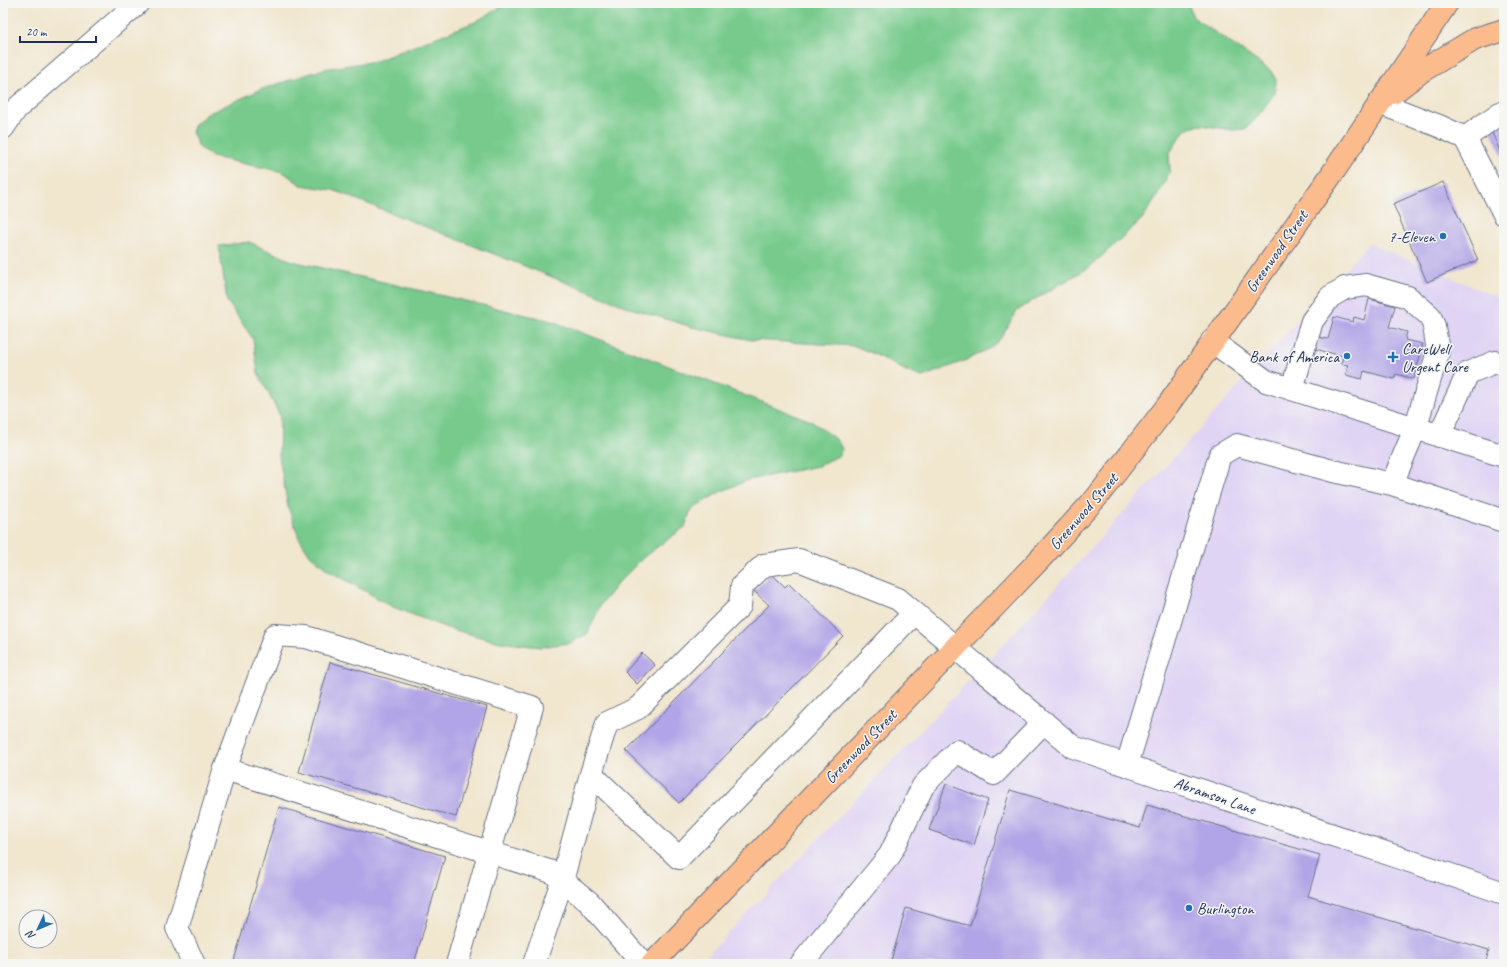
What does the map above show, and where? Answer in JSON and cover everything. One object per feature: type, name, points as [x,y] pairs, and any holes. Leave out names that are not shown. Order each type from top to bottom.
[{"type":"main road","name":"Greenwood Street","points":[[652,964],[1059,539],[1097,497],[1168,405],[1332,174],[1447,3]]},
{"type":"main road","points":[[1379,103],[1422,71],[1475,38],[1504,30]]},
{"type":"lane","points":[[3,128],[16,108],[138,3]]},
{"type":"lane","points":[[1379,103],[1439,126],[1465,138],[1504,214]]},
{"type":"lane","points":[[1465,138],[1500,113],[1504,113]]},
{"type":"lane","points":[[1292,389],[1312,321],[1330,297],[1345,288],[1366,285],[1408,297],[1430,316],[1434,326],[1438,352],[1428,432]]},
{"type":"lane","points":[[1212,342],[1266,381],[1504,456]]},
{"type":"lane","points":[[1392,484],[1468,373],[1495,362],[1504,364]]},
{"type":"lane","points":[[1127,765],[1220,455],[1237,445],[1333,471],[1392,484],[1504,521]]},
{"type":"lane","name":"Abramson Lane","points":[[534,964],[562,881],[591,774],[607,723],[638,708],[740,606],[742,586],[764,565],[800,560],[898,599],[1073,747],[1504,893]]},
{"type":"lane","points":[[591,774],[679,858],[914,613]]},
{"type":"lane","points":[[194,964],[177,928],[225,768],[275,635],[306,637],[532,707],[457,964]]},
{"type":"lane","points":[[801,964],[890,856],[923,786],[957,751],[994,774],[1044,722]]},
{"type":"lane","points":[[225,768],[552,872],[589,902],[643,964]]},
{"type":"shaded area","points":[[1369,243],[1504,300],[1504,964],[699,964],[1017,630]]},
{"type":"green space","points":[[508,3],[1188,3],[1193,17],[1271,71],[1276,80],[1275,93],[1254,121],[1245,129],[1233,130],[1200,125],[1185,130],[1169,154],[1170,171],[1162,188],[1142,219],[1090,267],[1017,311],[1000,339],[990,348],[964,361],[922,377],[908,372],[872,353],[855,346],[751,340],[692,327],[630,308],[333,190],[301,185],[283,172],[212,157],[199,147],[192,132],[195,124],[207,114],[262,89],[324,69],[376,61],[475,22]]},
{"type":"green space","points":[[249,242],[292,261],[552,321],[811,421],[838,441],[842,449],[838,456],[818,466],[748,480],[720,492],[695,507],[690,512],[685,527],[645,556],[618,583],[601,604],[587,634],[570,643],[540,647],[500,642],[447,628],[393,607],[328,570],[310,555],[299,538],[288,507],[279,456],[280,416],[258,373],[253,339],[227,301],[219,246]]},
{"type":"building","points":[[1504,122],[1504,160],[1490,128]]},
{"type":"building","points":[[1443,182],[1478,260],[1427,282],[1393,204]]},
{"type":"building","points":[[1369,299],[1395,306],[1389,327],[1407,332],[1405,340],[1423,344],[1414,379],[1396,374],[1394,379],[1364,371],[1362,379],[1346,375],[1348,365],[1341,364],[1343,356],[1315,349],[1318,337],[1328,339],[1334,317],[1353,322],[1354,317],[1364,320]]},
{"type":"building","points":[[771,573],[785,587],[789,583],[843,636],[679,803],[626,751],[769,605],[754,591]]},
{"type":"building","points":[[642,653],[655,665],[637,684],[625,672]]},
{"type":"building","points":[[330,662],[487,707],[456,817],[299,772]]},
{"type":"building","points":[[946,784],[988,800],[974,845],[929,830]]},
{"type":"building","points":[[1010,790],[1140,828],[1147,805],[1320,855],[1308,896],[1489,950],[1486,961],[1494,964],[890,964],[906,908],[970,926]]},
{"type":"building","points":[[279,807],[445,856],[414,964],[233,964]]},
{"type":"place","name":"7-Eleven","points":[[1443,236]]},
{"type":"place","name":"Bank of America","points":[[1347,356]]},
{"type":"place","name":"CareWell Urgent Care","points":[[1393,357]]},
{"type":"place","name":"Burlington","points":[[1189,908]]}]
